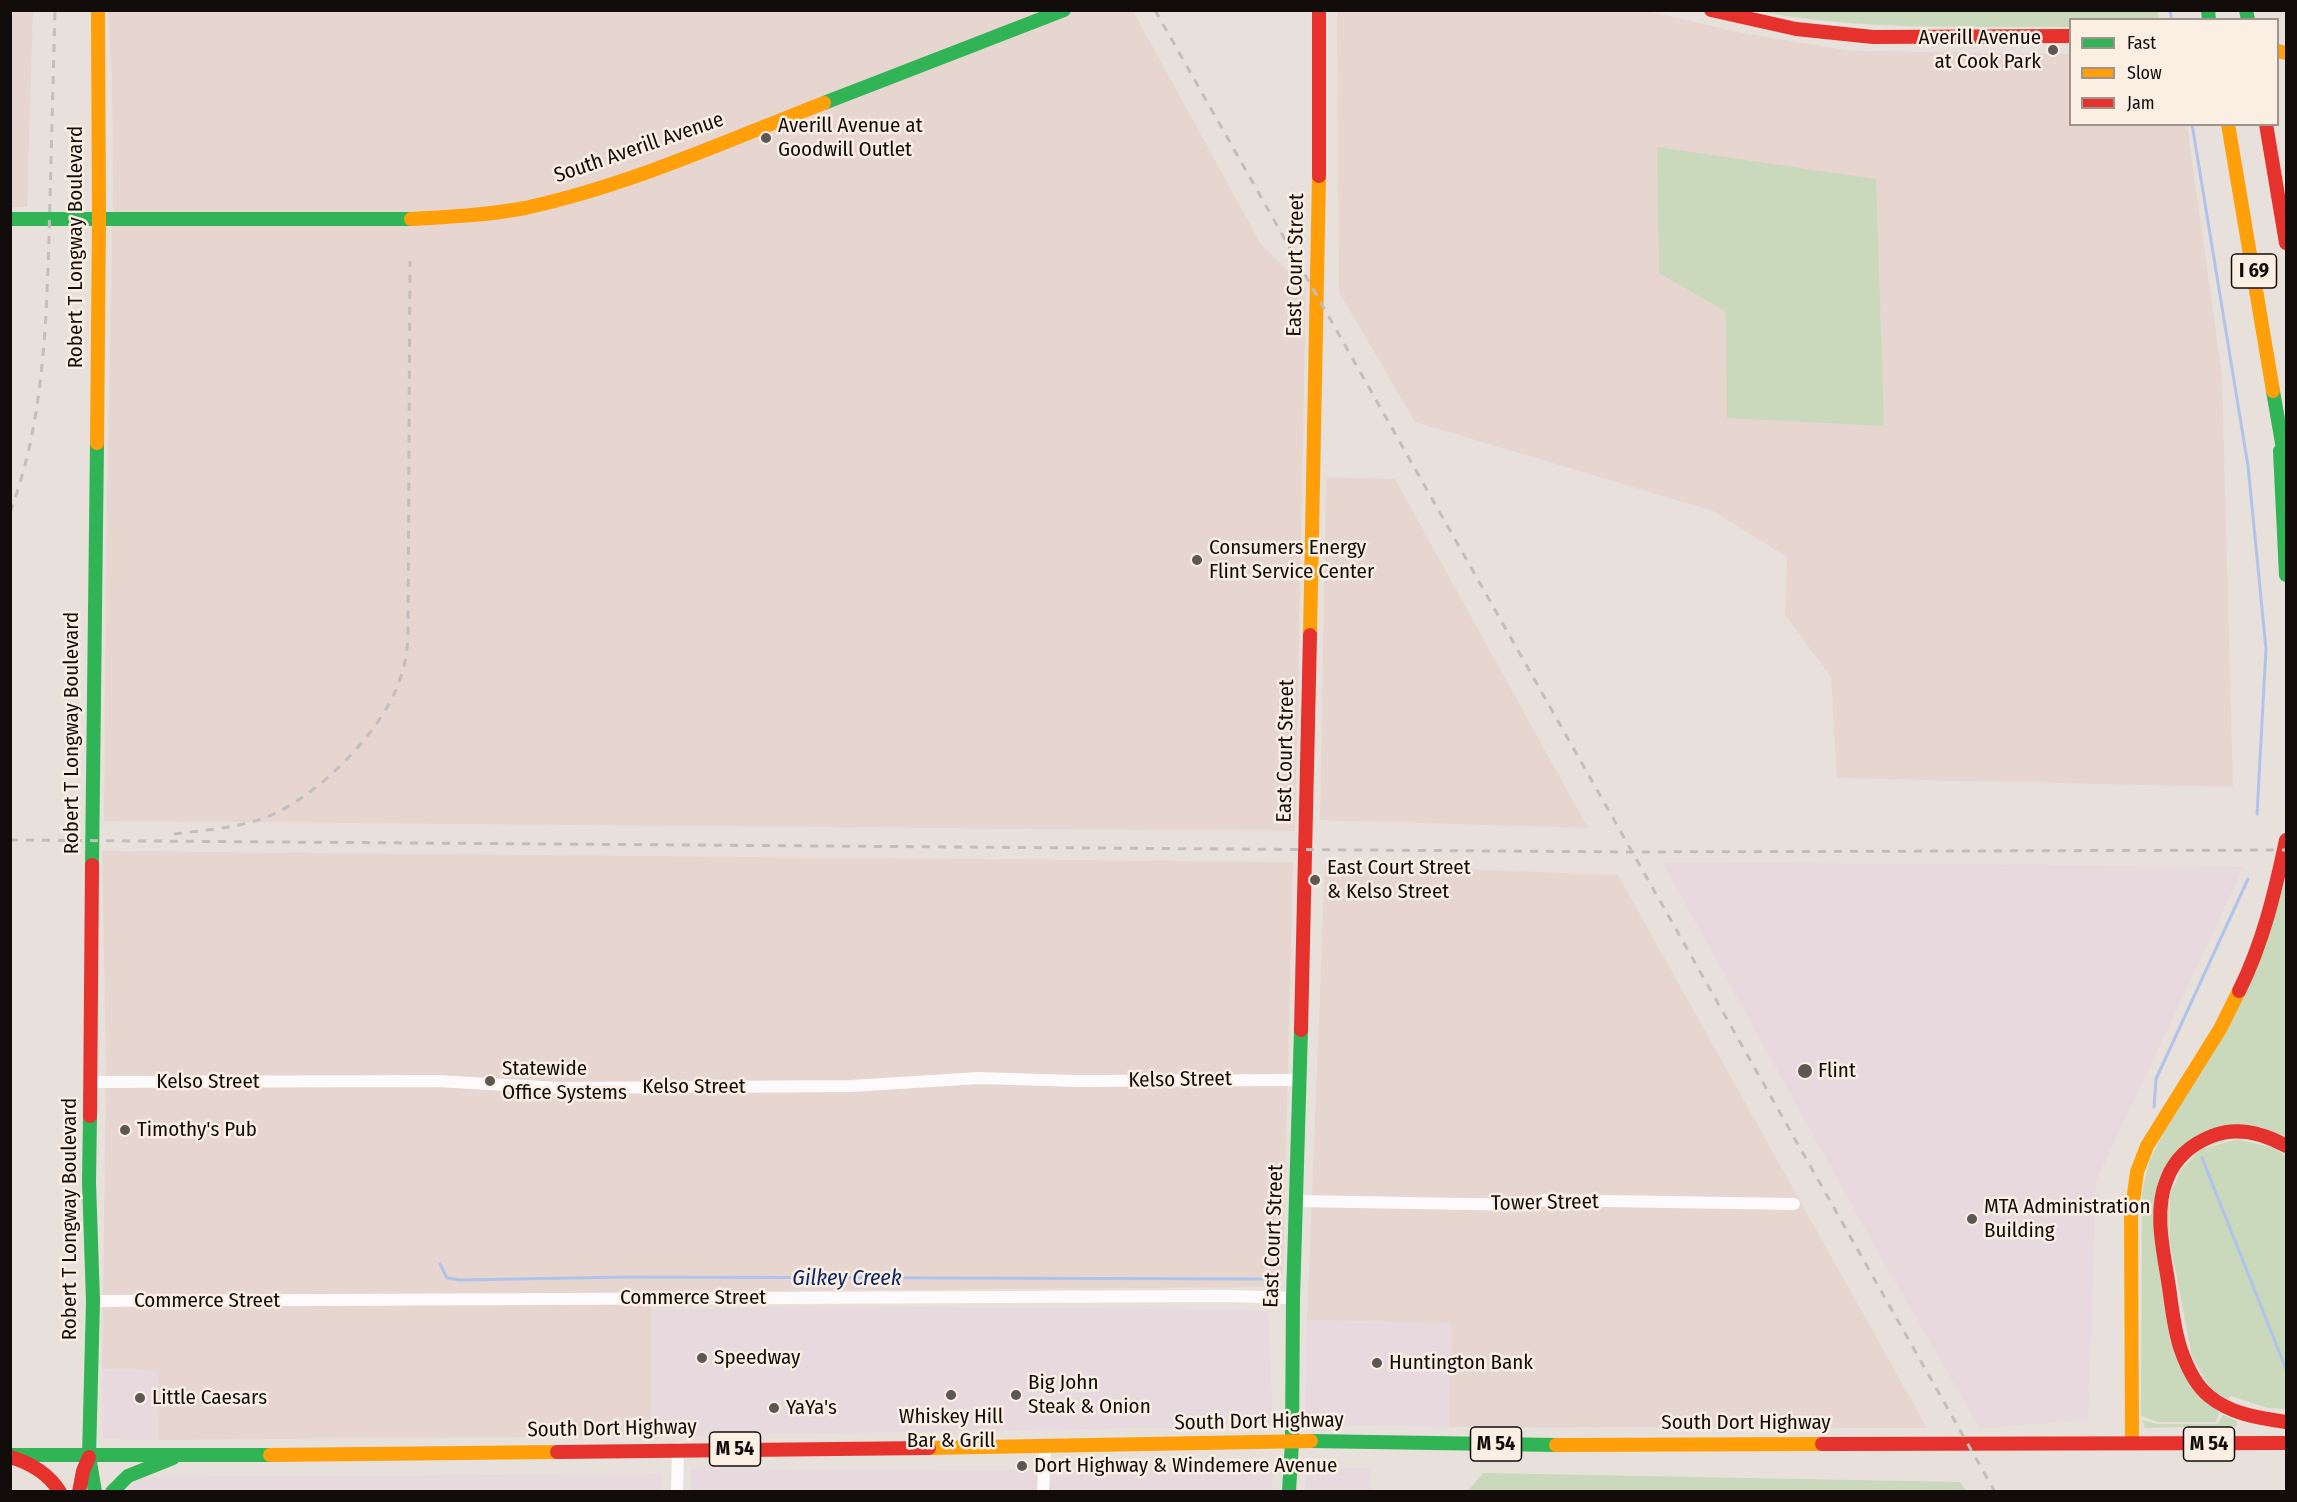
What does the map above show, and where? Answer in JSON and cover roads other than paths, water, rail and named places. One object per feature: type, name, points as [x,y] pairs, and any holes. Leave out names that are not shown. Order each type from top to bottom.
[{"type":"main road","name":"Robert T Longway Boulevard","points":[[95,1491],[89,1456],[93,1301],[90,1082],[99,220],[98,10]]},
{"type":"main road","name":"South Averill Avenue","points":[[10,219],[418,219],[455,217],[523,208],[638,175],[1065,10]]},
{"type":"main road","name":"East Court Street","points":[[1289,1491],[1306,844],[1318,205],[1319,10]]},
{"type":"main road","points":[[1711,10],[1796,29],[1873,37],[2069,36]]},
{"type":"main road","name":"I 69","points":[[2228,126],[2286,466]]},
{"type":"main road","name":"I 69","points":[[2266,126],[2286,243]]},
{"type":"main road","points":[[2278,418],[2286,575]]},
{"type":"main road","points":[[2132,1443],[2131,1216],[2135,1178],[2147,1146],[2220,1029],[2239,992],[2258,949],[2278,882],[2286,840]]},
{"type":"main road","points":[[2286,1146],[2264,1134],[2250,1131],[2227,1131],[2203,1139],[2182,1155],[2169,1174],[2162,1194],[2160,1226],[2180,1348],[2194,1381],[2207,1395],[2233,1412],[2286,1422]]},
{"type":"main road","name":"South Dort Highway","points":[[89,1456],[1045,1447],[1292,1442],[2286,1443]]},
{"type":"main road","points":[[10,1456],[42,1472],[60,1491]]},
{"type":"main road","name":"M 54","points":[[10,1456],[89,1456]]},
{"type":"main road","name":"Robert T Longway Boulevard","points":[[79,1491],[89,1456]]},
{"type":"main road","points":[[112,1491],[128,1476],[178,1456]]},
{"type":"street","name":"Kelso Street","points":[[90,1082],[437,1081],[559,1088],[851,1086],[979,1078],[1077,1081],[1298,1080]]},
{"type":"street","name":"Tower Street","points":[[1296,1201],[1526,1205],[1544,1200],[1794,1204]]},
{"type":"street","name":"Commerce Street","points":[[93,1301],[1228,1296],[1293,1298]]},
{"type":"street","points":[[1043,1491],[1045,1447]]},
{"type":"street","points":[[677,1491],[678,1449]]},
{"type":"waterway","points":[[2170,10],[2171,17]]},
{"type":"waterway","points":[[2192,126],[2248,466],[2266,649],[2257,814]]},
{"type":"waterway","points":[[2154,1107],[2156,1079],[2248,879]]},
{"type":"waterway","points":[[2202,1158],[2286,1369]]},
{"type":"waterway","name":"Gilkey Creek","points":[[440,1264],[447,1278],[460,1280],[625,1277],[1263,1279]]},
{"type":"railway","points":[[10,512],[30,446],[41,377],[49,238],[55,10]]},
{"type":"railway","points":[[1155,10],[1995,1492]]},
{"type":"railway","points":[[174,834],[246,823],[269,816],[288,806],[308,793],[347,759],[380,719],[392,699],[406,659],[408,638],[410,261]]},
{"type":"railway","points":[[10,840],[1633,852],[2286,850]]},
{"type":"place","name":"Averill Avenue at Cook Park","points":[[2053,50]]},
{"type":"place","name":"Averill Avenue at Goodwill Outlet","points":[[766,138]]},
{"type":"place","name":"Consumers Energy Flint Service Center","points":[[1197,560]]},
{"type":"place","name":"East Court Street & Kelso Street","points":[[1315,880]]},
{"type":"place","name":"Flint","points":[[1805,1071]]},
{"type":"place","name":"Statewide Office Systems","points":[[490,1081]]},
{"type":"place","name":"Timothy's Pub","points":[[125,1130]]},
{"type":"place","name":"MTA Administration Building","points":[[1972,1219]]},
{"type":"place","name":"Speedway","points":[[702,1358]]},
{"type":"place","name":"Huntington Bank","points":[[1377,1363]]},
{"type":"place","name":"Whiskey Hill Bar & Grill","points":[[951,1395]]},
{"type":"place","name":"Big John Steak & Onion","points":[[1016,1395]]},
{"type":"place","name":"Little Caesars","points":[[140,1398]]},
{"type":"place","name":"YaYa's","points":[[774,1408]]},
{"type":"place","name":"Dort Highway & Windemere Avenue","points":[[1022,1466]]}]
